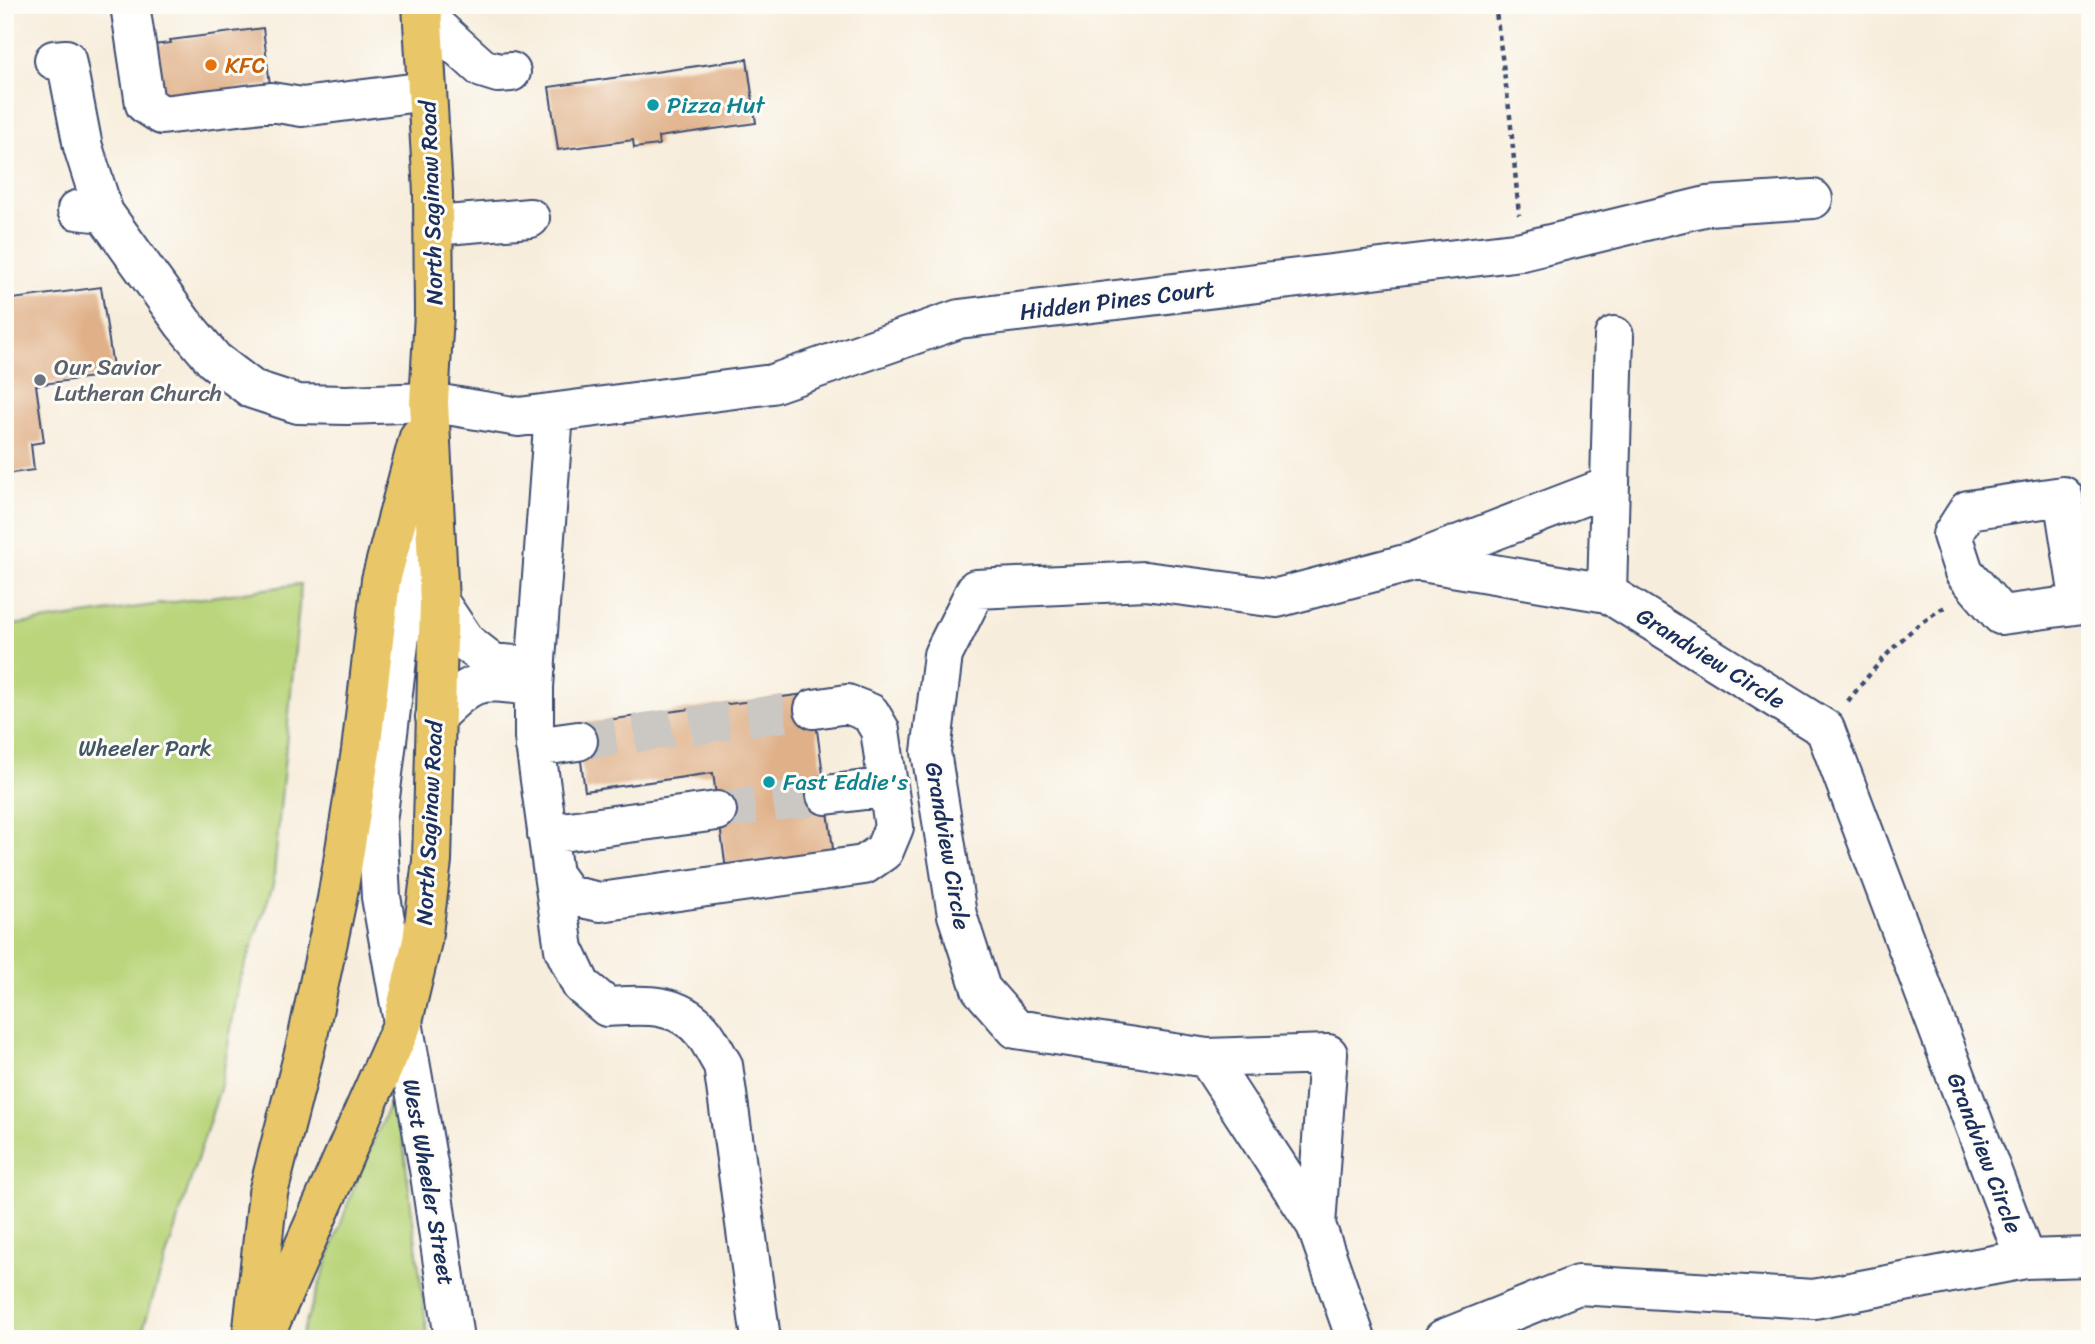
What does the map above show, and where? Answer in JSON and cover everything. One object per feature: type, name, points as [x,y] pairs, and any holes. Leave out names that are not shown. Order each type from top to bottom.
[{"type":"main road","name":"North Saginaw Road","points":[[263,1339],[402,1025],[422,941],[432,861],[439,602],[429,402],[434,314],[434,226],[422,10]]},
{"type":"main road","name":"North Saginaw Road","points":[[252,1339],[268,1193],[306,1045],[337,899],[361,751],[382,580],[429,402]]},
{"type":"street","points":[[114,5],[123,76],[131,111],[151,128],[159,129]]},
{"type":"street","points":[[130,5],[145,104],[162,115],[271,102],[294,110],[427,91]]},
{"type":"street","points":[[422,10],[482,68],[498,73],[511,72]]},
{"type":"street","name":"Hidden Pines Court","points":[[54,60],[66,59],[76,149],[90,211],[214,360],[252,389],[298,404],[429,402],[519,417],[772,384],[959,319],[1522,251],[1707,206],[1813,199]]},
{"type":"street","points":[[434,226],[530,218]]},
{"type":"street","points":[[1607,593],[1614,336]]},
{"type":"street","name":"West Wheeler Street","points":[[429,402],[377,822],[381,897],[430,1175],[454,1339]]},
{"type":"street","points":[[554,413],[535,677],[535,747],[564,949],[581,985],[607,1006],[652,1004],[681,1013],[702,1031],[723,1065],[761,1339]]},
{"type":"street","name":"Grandview Circle","points":[[1207,1058],[1016,1028],[981,989],[957,915],[931,752],[943,655],[976,589],[1145,581],[1277,598],[1416,561],[1610,486]]},
{"type":"street","points":[[2063,496],[2085,603],[2001,615],[1964,572],[1952,535],[1968,510],[2063,496]]},
{"type":"street","name":"Grandview Circle","points":[[1416,561],[1607,593],[1825,729],[2025,1259],[1814,1299],[1578,1285],[1443,1339]]},
{"type":"street","points":[[439,602],[466,642],[493,663],[535,677]]},
{"type":"street","points":[[435,717],[465,688],[489,680],[535,677]]},
{"type":"street","points":[[553,874],[568,895],[600,902],[864,865],[884,851],[894,827],[880,730],[870,713],[847,704],[814,709]]},
{"type":"street","points":[[535,747],[578,741]]},
{"type":"street","points":[[826,795],[888,786]]},
{"type":"street","points":[[547,834],[717,811]]},
{"type":"street","points":[[1207,1058],[1328,1054],[1316,1225]]},
{"type":"street","points":[[1207,1058],[1316,1225],[1356,1339]]},
{"type":"street","points":[[2025,1259],[2090,1257]]},
{"type":"path","points":[[1495,5],[1510,116],[1522,251]]},
{"type":"path","points":[[1825,729],[1880,661],[1931,614],[1979,590]]},
{"type":"green space","name":"Wheeler Park","points":[[301,584],[273,885],[239,983],[221,1085],[141,1335],[139,1339],[5,1339],[5,626]]},
{"type":"green space","points":[[394,1093],[400,1118],[428,1339],[300,1339],[353,1189]]},
{"type":"building","name":"KFC","points":[[263,28],[270,85],[160,98],[153,45],[171,43],[170,40]]},
{"type":"building","name":"Pizza Hut","points":[[747,59],[756,123],[658,137],[659,145],[634,148],[633,140],[558,150],[549,87]]},
{"type":"building","name":"Our Savior Lutheran Church","points":[[101,287],[114,374],[36,385],[44,442],[31,444],[34,470],[5,474],[5,300]]},
{"type":"building","name":"Fast Eddie's","points":[[812,693],[834,856],[726,870],[713,773],[585,791],[576,724]]},
{"type":"tunnel","points":[[578,741],[814,709]]},
{"type":"tunnel","points":[[717,811],[826,795]]},
{"type":"place","name":"KFC","points":[[211,65]]},
{"type":"place","name":"Pizza Hut","points":[[653,105]]},
{"type":"place","name":"Our Savior Lutheran Church","points":[[40,380]]},
{"type":"place","name":"Fast Eddie's","points":[[769,782]]}]
